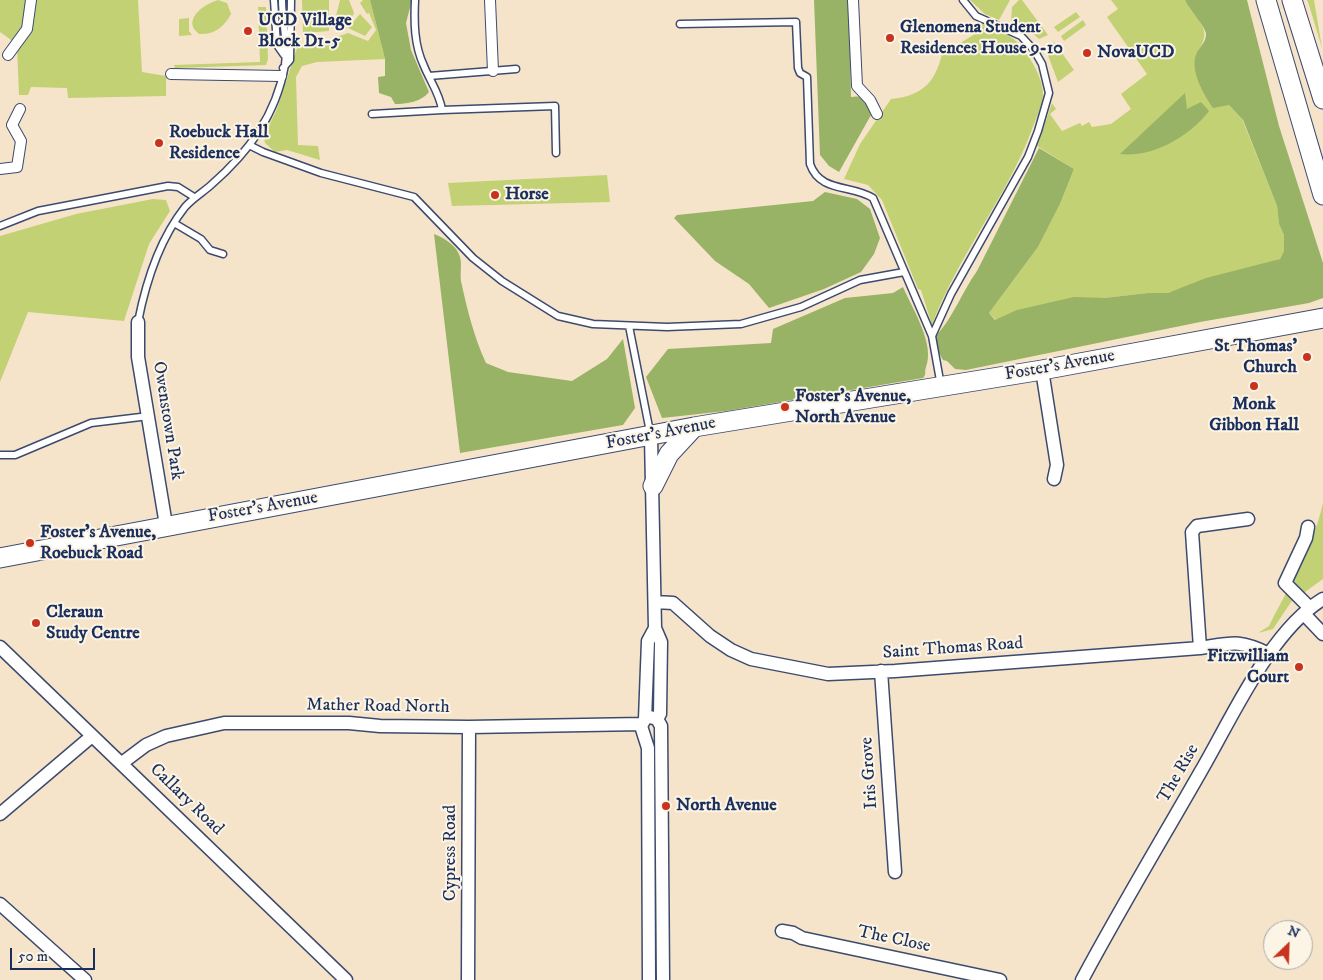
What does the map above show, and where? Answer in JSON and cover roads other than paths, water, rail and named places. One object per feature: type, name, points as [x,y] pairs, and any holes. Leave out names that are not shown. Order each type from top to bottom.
[{"type":"main road","points":[[1266,0],[1323,195]]},
{"type":"main road","points":[[1292,0],[1323,99]]},
{"type":"main road","name":"Foster's Avenue","points":[[0,558],[166,525],[651,437],[694,427],[1042,370],[1323,318]]},
{"type":"main road","points":[[653,486],[669,454],[694,427]]},
{"type":"street","points":[[8,55],[27,29],[30,0]]},
{"type":"street","points":[[490,0],[492,71]]},
{"type":"street","points":[[853,0],[857,86],[870,100],[877,114]]},
{"type":"street","points":[[171,74],[282,72]]},
{"type":"street","points":[[0,169],[17,167],[21,141],[12,125],[20,109]]},
{"type":"street","name":"Owenstown Park","points":[[138,322],[138,357],[166,525]]},
{"type":"street","points":[[1042,370],[1057,466],[1054,479]]},
{"type":"street","points":[[647,724],[660,714],[661,642],[655,628],[651,437]]},
{"type":"street","points":[[1200,648],[1192,532],[1197,526],[1248,519]]},
{"type":"street","points":[[1308,527],[1306,538],[1285,583],[1323,634]]},
{"type":"street","name":"The Rise","points":[[1082,980],[1133,887],[1269,654],[1307,611],[1323,599]]},
{"type":"street","name":"Saint Thomas Road","points":[[655,602],[673,603],[710,636],[731,650],[751,659],[828,674],[1200,648],[1246,643],[1269,654]]},
{"type":"street","name":"Callary Road","points":[[0,647],[346,980]]},
{"type":"street","name":"Iris Grove","points":[[881,671],[895,872]]},
{"type":"street","name":"Mather Road North","points":[[122,763],[146,745],[166,736],[224,723],[354,723],[380,726],[647,724]]},
{"type":"street","points":[[647,724],[662,726],[660,732],[663,980]]},
{"type":"street","points":[[647,724],[649,980]]},
{"type":"street","name":"Cypress Road","points":[[468,980],[469,726]]},
{"type":"street","points":[[0,814],[92,736]]},
{"type":"street","points":[[0,904],[77,977]]},
{"type":"street","name":"The Close","points":[[782,931],[793,933],[802,938],[1000,980]]},
{"type":"lane","points":[[274,0],[277,46],[284,56]]},
{"type":"lane","points":[[138,322],[160,248],[174,223],[194,197],[211,185],[251,146],[271,110],[282,72],[284,56],[282,0]]},
{"type":"lane","points":[[282,72],[290,60],[291,0]]},
{"type":"lane","points":[[416,0],[414,22],[416,36],[423,65],[441,100],[442,110]]},
{"type":"lane","points":[[932,336],[951,294],[1028,157],[1049,93],[1042,64],[1034,50],[1020,36],[976,16],[963,0]]},
{"type":"lane","points":[[680,24],[796,22],[798,68],[800,73],[807,77],[810,164],[813,174],[831,186],[865,192],[873,198],[932,336],[941,387]]},
{"type":"lane","points":[[429,76],[516,69]]},
{"type":"lane","points":[[372,114],[555,106],[556,153]]},
{"type":"lane","points":[[251,146],[262,152],[321,173],[414,197],[473,258],[530,300],[558,316],[593,324],[685,327],[740,324],[801,308],[860,280],[904,272]]},
{"type":"lane","points":[[0,226],[38,211],[168,186],[178,186],[194,197]]},
{"type":"lane","points":[[174,223],[201,238],[210,250],[223,254]]},
{"type":"lane","points":[[629,326],[651,437]]},
{"type":"lane","points":[[0,456],[14,455],[91,423],[149,416]]},
{"type":"place","name":"UCD Village Block D1-5","points":[[248,31]]},
{"type":"place","name":"Glenomena Student Residences House 9-10","points":[[890,38]]},
{"type":"place","name":"NovaUCD","points":[[1087,53]]},
{"type":"place","name":"Roebuck Hall Residence","points":[[159,143]]},
{"type":"place","name":"Horse","points":[[495,195]]},
{"type":"place","name":"St Thomas' Church","points":[[1307,357]]},
{"type":"place","name":"Monk Gibbon Hall","points":[[1254,386]]},
{"type":"place","name":"Foster's Avenue, North Avenue","points":[[785,407]]},
{"type":"place","name":"Foster's Avenue, Roebuck Road","points":[[30,543]]},
{"type":"place","name":"Cleraun Study Centre","points":[[36,623]]},
{"type":"place","name":"Fitzwilliam Court","points":[[1299,667]]},
{"type":"place","name":"North Avenue","points":[[666,806]]}]
